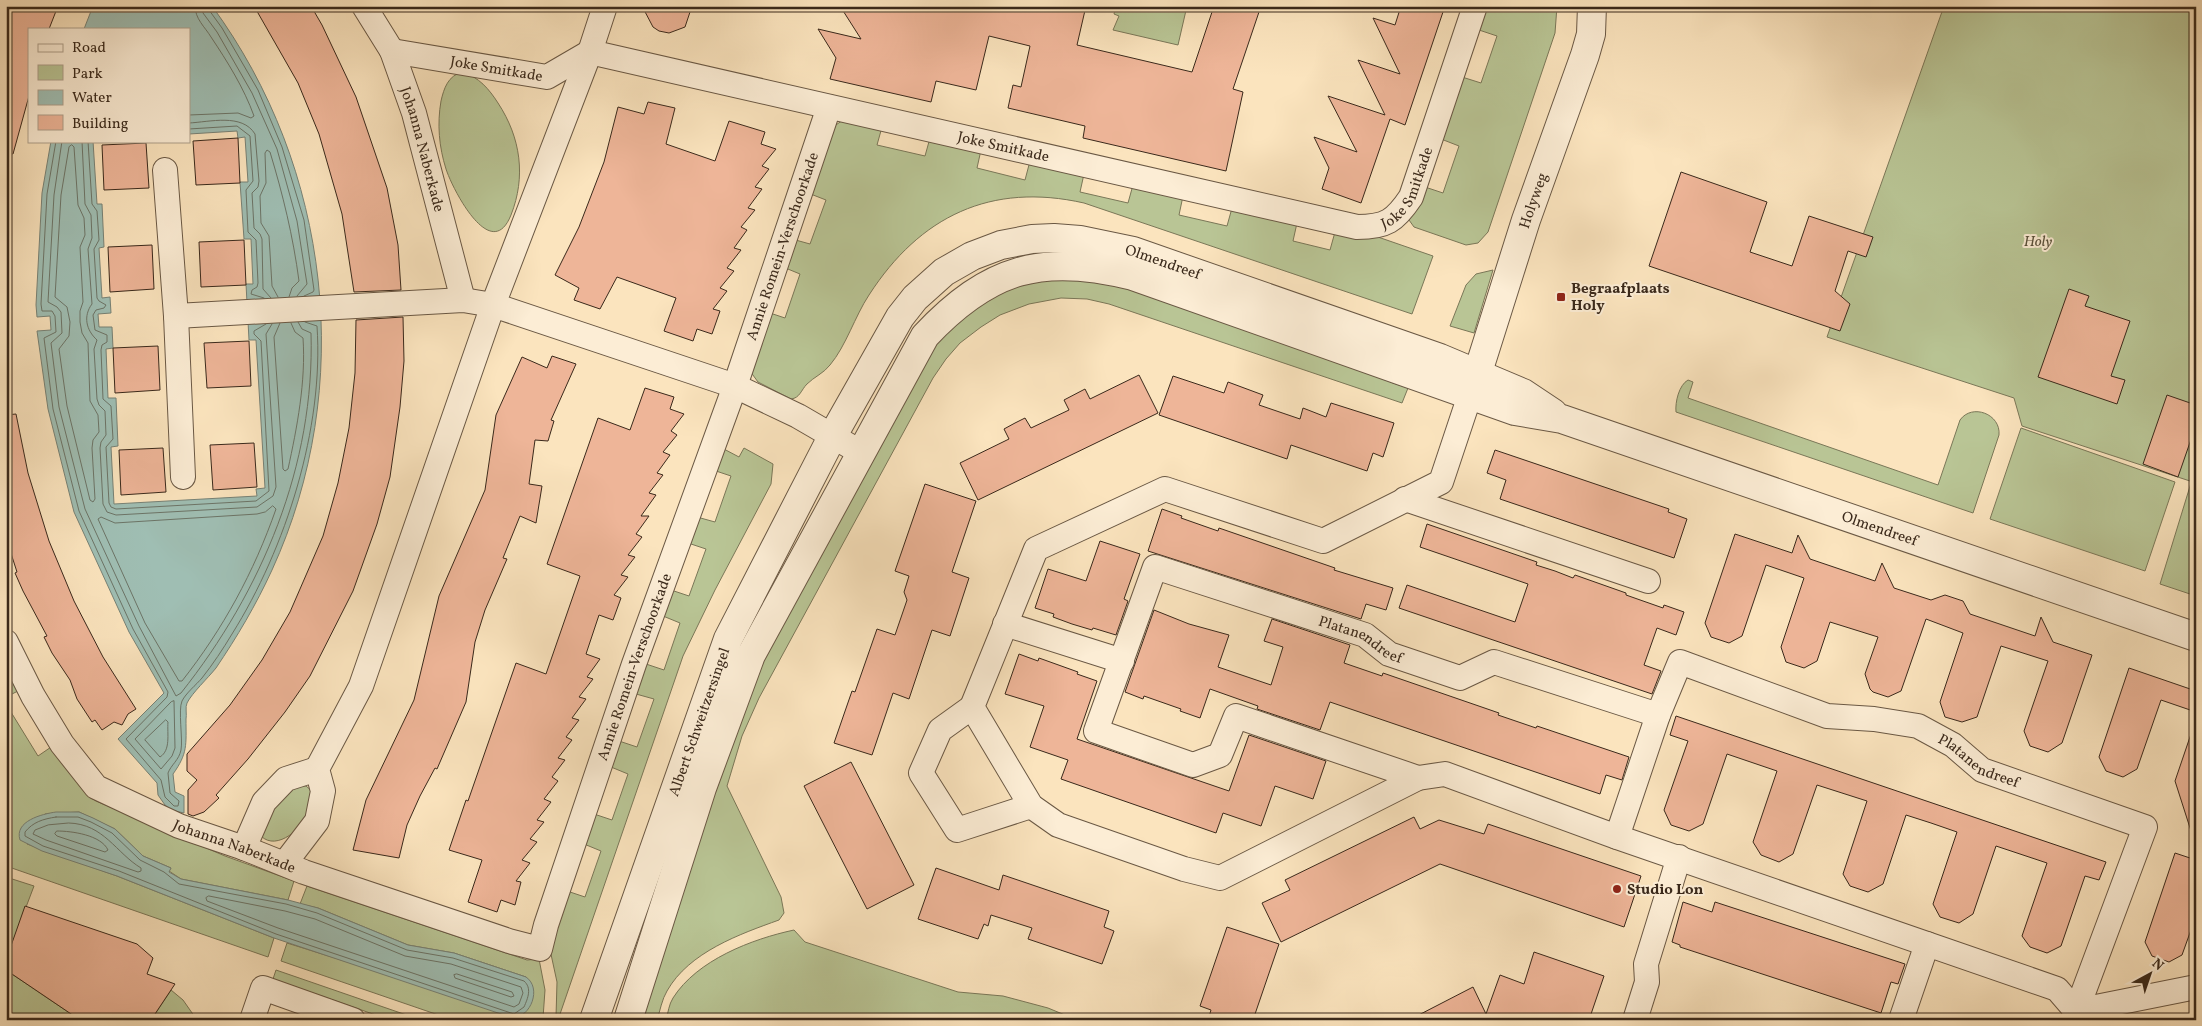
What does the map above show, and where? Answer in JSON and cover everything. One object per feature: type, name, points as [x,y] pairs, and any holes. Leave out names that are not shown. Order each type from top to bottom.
[{"type":"street","name":"Johanna Naberkade","points":[[364,6],[392,50],[414,113],[463,300]]},
{"type":"street","points":[[285,863],[317,821],[323,790],[317,769],[361,686],[494,305],[590,52],[605,6]]},
{"type":"street","name":"Joke Smitkade","points":[[392,50],[547,77],[590,52],[1357,227],[1376,227],[1400,214],[1411,197],[1475,6]]},
{"type":"street","name":"Holyweg","points":[[1474,385],[1526,220],[1585,55],[1591,34],[1592,6]]},
{"type":"street","name":"Annie Romein-Verschoorkade","points":[[540,950],[546,925],[634,664],[735,386],[829,107]]},
{"type":"street","points":[[166,170],[176,316],[183,477]]},
{"type":"street","name":"Olmendreef","points":[[832,437],[887,338],[915,298],[944,272],[972,256],[1001,245],[1032,239],[1080,240],[1133,251],[1440,358],[1474,385],[1515,411],[1562,419],[2196,637]]},
{"type":"street","name":"Olmendreef","points":[[860,452],[924,336],[966,297],[1013,273],[1044,266],[1070,264],[1133,276],[1474,385]]},
{"type":"street","points":[[176,316],[463,300],[494,305],[735,386],[785,410],[860,452]]},
{"type":"street","points":[[1031,806],[957,830],[920,773],[940,730],[972,707],[1036,549],[1165,489],[1323,541],[1441,482],[1474,385]]},
{"type":"street","name":"Albert Schweitzersingel","points":[[594,1020],[728,639],[832,437]]},
{"type":"street","name":"Albert Schweitzersingel","points":[[628,1020],[702,788],[752,655],[860,452]]},
{"type":"street","points":[[1405,499],[1648,581]]},
{"type":"street","name":"Platanendreef","points":[[1418,778],[1236,716],[1220,755],[1194,765],[1096,731],[1155,567],[1365,635],[1389,654],[1460,678],[1494,662],[1658,715]]},
{"type":"street","points":[[1005,624],[1122,661]]},
{"type":"street","name":"Johanna Naberkade","points":[[6,642],[62,744],[96,787],[179,826],[285,863],[304,872],[540,950]]},
{"type":"street","name":"Platanendreef","points":[[1617,837],[1658,715],[1680,662],[1827,716],[1874,719],[1918,726],[1953,745],[1982,770],[2145,827],[2075,1015]]},
{"type":"street","name":"Platanendreef","points":[[972,707],[1031,806],[1058,825],[1184,869],[1220,878],[1418,778],[1445,774],[1617,837],[2057,989],[2075,1015]]},
{"type":"street","points":[[244,848],[264,802],[286,779],[317,769]]},
{"type":"street","points":[[1635,1020],[1647,982],[1646,964],[1679,857]]},
{"type":"street","points":[[1902,1020],[1927,944]]},
{"type":"street","points":[[252,1020],[263,988],[353,1020]]},
{"type":"street","points":[[2075,1015],[2196,988]]},
{"type":"green space","points":[[1116,6],[1187,6],[1178,45],[1113,30],[1119,16],[1114,14]]},
{"type":"green space","points":[[1485,6],[1557,6],[1555,33],[1488,232],[1478,243],[1466,245],[1414,227],[1409,220],[1425,187],[1443,193],[1459,146],[1441,139],[1462,77],[1481,83],[1497,36],[1479,30]]},
{"type":"green space","name":"Holy","points":[[1944,6],[2196,6],[2196,483],[2022,426],[2014,398],[1827,337]]},
{"type":"green space","points":[[462,72],[483,84],[498,103],[512,130],[519,158],[520,172],[516,201],[511,215],[503,228],[493,232],[483,227],[473,218],[464,205],[446,169],[442,152],[439,127],[442,96],[445,87],[453,76]]},
{"type":"green space","points":[[843,120],[882,127],[877,145],[925,156],[930,138],[981,150],[977,168],[1025,180],[1030,161],[1084,174],[1080,192],[1128,203],[1133,185],[1183,196],[1179,215],[1227,226],[1232,208],[1297,223],[1293,241],[1330,250],[1335,232],[1375,236],[1433,256],[1412,314],[1084,203],[1050,198],[1018,197],[989,202],[961,212],[935,226],[911,244],[889,268],[869,295],[841,349],[830,365],[807,384],[798,395],[791,399],[758,382],[750,371],[767,312],[785,318],[800,274],[783,267],[792,239],[810,244],[826,200],[808,193],[833,127]]},
{"type":"green space","points":[[1493,270],[1474,333],[1450,326],[1466,285],[1476,274]]},
{"type":"green space","points":[[1099,276],[1392,375],[1390,382],[1408,388],[1402,403],[1109,304],[1087,299],[1061,298],[1029,304],[1000,315],[960,343],[933,378],[759,698],[742,736],[727,786],[781,897],[784,913],[779,920],[732,938],[688,965],[667,991],[657,1020],[636,1020],[760,664],[919,360],[972,306],[1028,280]]},
{"type":"green space","points":[[1688,380],[1693,382],[1688,398],[1938,485],[1960,420],[1965,415],[1971,412],[1985,413],[1995,421],[1999,435],[1973,513],[1676,412],[1678,394]]},
{"type":"green space","points":[[2021,428],[2175,482],[2145,571],[1990,519]]},
{"type":"green space","points":[[722,448],[739,457],[744,448],[773,464],[771,484],[715,590],[683,656],[559,1017],[556,1017],[557,982],[549,945],[567,891],[585,897],[601,851],[584,844],[594,814],[612,820],[628,774],[611,767],[619,741],[637,747],[654,699],[636,694],[646,664],[664,670],[680,623],[663,616],[671,590],[689,596],[706,549],[688,543],[697,517],[715,522],[731,476],[713,470]]},
{"type":"green space","points":[[2191,483],[2196,485],[2196,596],[2160,584]]},
{"type":"green space","points":[[6,661],[20,690],[6,697]]},
{"type":"green space","points":[[6,704],[38,756],[54,745],[91,798],[225,856],[294,881],[288,900],[181,879],[169,871],[171,868],[143,856],[115,829],[79,812],[45,814],[27,844],[117,876],[274,938],[268,957],[6,866]]},
{"type":"green space","points":[[306,786],[312,791],[311,809],[302,824],[289,836],[282,839],[275,841],[267,840],[261,836],[260,822],[291,789]]},
{"type":"green space","points":[[6,877],[34,886],[6,960]]},
{"type":"green space","points":[[307,886],[527,960],[539,959],[545,990],[543,1018],[541,1020],[453,1020],[281,961],[287,943],[367,968],[526,977],[454,953],[408,945],[318,908],[300,904]]},
{"type":"green space","points":[[794,930],[805,942],[958,992],[1003,996],[1048,1008],[1077,1020],[666,1020],[672,1000],[683,985],[711,962],[744,945]]},
{"type":"green space","points":[[6,970],[80,1020],[6,1020]]},
{"type":"green space","points":[[276,970],[421,1020],[390,1020],[273,979]]},
{"type":"green space","points":[[171,990],[183,1000],[197,1020],[151,1020]]},
{"type":"water","points":[[93,6],[212,6],[252,69],[283,137],[305,207],[318,280],[321,354],[315,427],[298,500],[272,570],[253,608],[216,668],[187,703],[184,754],[173,774],[175,792],[184,796],[184,813],[171,810],[165,805],[158,795],[157,783],[118,739],[164,693],[129,632],[74,512],[48,409],[37,331],[51,330],[50,316],[37,317],[36,305],[42,193],[51,142],[93,142],[97,204],[102,204],[104,247],[99,248],[102,298],[110,297],[111,313],[98,314],[99,327],[112,327],[113,348],[106,349],[108,398],[116,398],[118,446],[111,447],[114,504],[257,496],[256,489],[265,488],[256,340],[249,340],[246,284],[253,284],[251,239],[244,239],[240,182],[248,182],[245,137],[238,138],[237,131],[190,134],[190,28],[84,28]]},
{"type":"water","points":[[56,812],[79,812],[115,829],[143,856],[171,868],[169,872],[181,879],[288,900],[318,908],[408,945],[454,953],[526,977],[531,982],[533,988],[534,995],[532,1001],[525,1013],[513,1018],[274,938],[117,876],[42,851],[20,840],[19,833],[25,823],[37,817]]},
{"type":"building","points":[[12,6],[58,6],[49,28],[28,28],[28,100],[13,154],[6,153],[6,19]]},
{"type":"building","points":[[254,6],[311,6],[322,25],[356,97],[387,188],[398,245],[401,290],[354,292],[342,214],[319,134],[298,83]]},
{"type":"building","points":[[642,6],[692,6],[685,27],[669,33],[659,31],[653,27]]},
{"type":"building","points":[[840,6],[1086,6],[1077,45],[1192,72],[1214,6],[1261,6],[1233,89],[1243,92],[1226,171],[1083,138],[1085,126],[1008,108],[1013,85],[1021,87],[1030,46],[989,36],[976,90],[936,81],[931,102],[830,79],[836,58],[818,29],[861,39]]},
{"type":"building","points":[[1401,6],[1445,6],[1405,125],[1390,119],[1361,203],[1322,189],[1329,168],[1314,137],[1357,152],[1328,96],[1385,115],[1358,60],[1400,74],[1373,18],[1395,25]]},
{"type":"building","points":[[648,102],[675,108],[666,144],[715,161],[729,121],[765,132],[761,144],[776,149],[762,166],[769,169],[755,187],[762,189],[748,208],[755,210],[741,227],[747,230],[734,248],[741,250],[727,268],[734,271],[720,288],[727,291],[713,309],[720,311],[712,334],[697,329],[693,341],[664,331],[676,298],[617,277],[600,309],[574,300],[579,288],[555,275],[579,227],[604,162],[618,107],[644,114]]},
{"type":"building","points":[[238,138],[240,183],[196,185],[193,141]]},
{"type":"building","points":[[146,143],[149,188],[104,190],[102,145]]},
{"type":"building","points":[[1681,172],[1767,202],[1750,252],[1792,266],[1809,216],[1873,237],[1866,257],[1848,251],[1835,291],[1850,304],[1840,331],[1649,266]]},
{"type":"building","points":[[244,240],[246,285],[201,287],[199,242]]},
{"type":"building","points":[[152,245],[154,289],[110,292],[108,247]]},
{"type":"building","points":[[2069,289],[2089,296],[2085,306],[2130,321],[2111,376],[2125,380],[2117,404],[2038,377]]},
{"type":"building","points":[[403,317],[404,361],[400,407],[390,477],[377,524],[353,591],[310,676],[285,712],[248,759],[216,795],[219,798],[204,812],[193,816],[188,814],[188,790],[197,780],[187,771],[187,754],[230,705],[262,660],[290,612],[323,536],[338,483],[349,428],[355,373],[356,320]]},
{"type":"building","points":[[249,341],[251,386],[207,388],[204,343]]},
{"type":"building","points":[[158,346],[160,390],[115,393],[113,348]]},
{"type":"building","points":[[552,356],[576,364],[551,420],[554,421],[548,441],[535,440],[529,484],[542,486],[536,523],[520,516],[503,558],[507,559],[485,610],[475,642],[466,702],[437,769],[435,768],[420,796],[407,825],[399,858],[353,850],[366,800],[414,700],[439,596],[485,490],[496,415],[522,357],[547,368]]},
{"type":"building","points":[[1139,375],[1158,413],[978,500],[960,463],[1009,439],[1004,429],[1025,418],[1031,428],[1069,410],[1064,400],[1085,389],[1090,399]]},
{"type":"building","points":[[1173,376],[1224,393],[1228,382],[1263,395],[1259,405],[1300,419],[1303,408],[1326,417],[1331,403],[1394,423],[1383,457],[1373,453],[1367,471],[1291,445],[1287,459],[1159,415]]},
{"type":"building","points":[[645,388],[674,397],[670,409],[684,414],[671,431],[677,435],[663,452],[670,455],[657,473],[663,475],[649,493],[656,495],[641,516],[649,516],[636,534],[642,537],[628,555],[635,557],[621,575],[628,577],[614,595],[621,598],[613,620],[599,615],[586,654],[600,659],[587,677],[593,679],[579,697],[586,699],[572,718],[579,720],[566,737],[572,740],[558,758],[565,760],[552,777],[558,781],[544,799],[551,802],[537,820],[544,822],[530,839],[537,842],[522,860],[530,863],[516,881],[521,882],[515,905],[501,900],[497,912],[468,902],[482,860],[449,850],[516,663],[546,674],[580,576],[547,564],[598,418],[630,430]]},
{"type":"building","points":[[2167,395],[2196,405],[2196,425],[2178,477],[2143,464]]},
{"type":"building","points":[[16,414],[28,473],[49,541],[74,601],[103,657],[136,709],[128,714],[122,725],[114,722],[102,730],[95,720],[92,722],[77,699],[70,680],[52,653],[44,637],[47,636],[15,573],[17,572],[6,538],[6,415]]},
{"type":"building","points":[[254,443],[257,487],[213,490],[210,445]]},
{"type":"building","points":[[163,448],[166,492],[121,495],[119,450]]},
{"type":"building","points":[[1495,450],[1669,509],[1668,512],[1687,519],[1674,558],[1500,499],[1506,480],[1487,473]]},
{"type":"building","points":[[925,484],[976,501],[952,572],[969,578],[950,636],[932,630],[909,699],[893,693],[872,755],[834,743],[852,691],[855,692],[877,629],[895,635],[907,600],[904,592],[909,576],[895,571]]},
{"type":"building","points":[[1162,509],[1218,531],[1219,528],[1335,568],[1334,570],[1393,588],[1386,610],[1366,604],[1361,619],[1148,551]]},
{"type":"building","points":[[1427,524],[1537,562],[1536,565],[1573,578],[1575,575],[1663,608],[1664,605],[1684,612],[1676,635],[1657,628],[1644,665],[1661,671],[1652,694],[1399,608],[1407,585],[1515,622],[1528,584],[1420,547]]},
{"type":"building","points":[[1735,534],[1792,553],[1798,535],[1810,559],[1875,581],[1882,563],[1894,588],[1931,600],[1945,595],[1963,601],[1970,614],[2035,636],[2041,617],[2053,642],[2092,655],[2062,743],[2048,752],[2030,746],[2024,731],[2048,661],[2001,646],[1977,717],[1962,722],[1945,717],[1940,702],[1963,633],[1926,619],[1901,691],[1888,697],[1873,692],[1870,689],[1865,674],[1878,637],[1830,622],[1817,661],[1804,668],[1786,662],[1781,647],[1804,578],[1766,565],[1742,636],[1729,643],[1711,637],[1705,623]]},
{"type":"building","points":[[1100,541],[1140,554],[1124,599],[1128,601],[1116,635],[1072,624],[1053,617],[1054,614],[1035,608],[1048,569],[1086,581]]},
{"type":"building","points":[[1154,610],[1189,624],[1229,635],[1218,667],[1271,685],[1283,647],[1264,641],[1272,619],[1350,645],[1344,663],[1382,676],[1383,673],[1499,713],[1498,715],[1536,728],[1537,726],[1629,757],[1622,780],[1606,775],[1600,794],[1330,702],[1320,730],[1257,709],[1258,706],[1210,689],[1200,718],[1144,696],[1143,699],[1125,692]]},
{"type":"building","points":[[1019,654],[1038,661],[1039,658],[1097,681],[1077,739],[1229,791],[1249,735],[1326,761],[1313,799],[1275,786],[1261,826],[1223,813],[1216,833],[1061,779],[1068,760],[1030,747],[1044,706],[1005,694]]},
{"type":"building","points":[[2129,668],[2196,691],[2196,712],[2161,700],[2137,769],[2123,777],[2106,771],[2099,757]]},
{"type":"building","points":[[1676,716],[2106,862],[2099,880],[2085,876],[2061,946],[2047,953],[2030,947],[2022,936],[2047,863],[1996,846],[1973,914],[1959,923],[1940,917],[1933,904],[1957,832],[1931,823],[1906,815],[1883,884],[1868,892],[1850,886],[1843,874],[1867,801],[1817,785],[1793,854],[1779,862],[1761,855],[1753,842],[1777,771],[1727,754],[1703,824],[1689,831],[1671,825],[1664,810],[1688,741],[1670,735]]},
{"type":"building","points":[[2192,731],[2196,732],[2196,830],[2191,831],[2175,781]]},
{"type":"building","points":[[851,762],[914,885],[867,909],[804,786]]},
{"type":"building","points":[[1414,817],[1420,829],[1439,820],[1484,834],[1488,824],[1641,876],[1624,927],[1440,864],[1281,942],[1262,903],[1290,890],[1285,880]]},
{"type":"building","points":[[2175,853],[2196,860],[2196,916],[2182,955],[2169,962],[2152,956],[2145,942]]},
{"type":"building","points":[[936,868],[999,890],[1003,875],[1109,911],[1104,927],[1114,931],[1102,964],[1028,939],[1032,928],[991,915],[988,926],[984,924],[978,939],[918,919]]},
{"type":"building","points":[[1683,902],[1712,912],[1715,902],[1905,964],[1898,984],[1891,982],[1881,1013],[1680,947],[1680,945],[1672,942]]},
{"type":"building","points":[[25,906],[137,944],[153,958],[147,974],[175,984],[151,1020],[80,1020],[6,970],[6,960]]},
{"type":"building","points":[[1227,927],[1279,944],[1253,1020],[1208,1020],[1211,1010],[1200,1006]]},
{"type":"building","points":[[1534,952],[1604,976],[1589,1020],[1409,1020],[1473,987],[1486,1014],[1500,975],[1524,984]]},
{"type":"place","name":"Begraafplaats Holy","points":[[1561,297]]},
{"type":"place","name":"Studio Lon","points":[[1617,889]]}]
